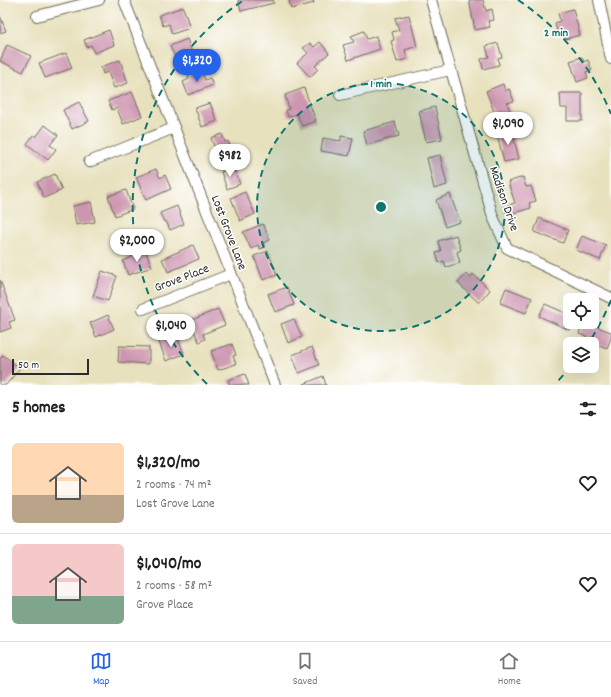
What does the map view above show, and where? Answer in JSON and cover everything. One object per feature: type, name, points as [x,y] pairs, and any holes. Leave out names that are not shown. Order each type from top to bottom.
[{"type":"street","points":[[37,16],[100,0]]},
{"type":"street","name":"Lost Grove Lane","points":[[124,0],[275,385]]},
{"type":"street","name":"Madison Drive","points":[[431,0],[493,217],[507,248],[611,298]]},
{"type":"street","points":[[599,0],[611,60]]},
{"type":"street","points":[[340,95],[450,70]]},
{"type":"street","points":[[89,162],[174,128]]},
{"type":"street","name":"Grove Place","points":[[143,308],[231,274]]},
{"type":"building","points":[[238,0],[273,0],[274,3],[241,11]]},
{"type":"building","points":[[289,0],[313,0],[314,3],[291,9]]},
{"type":"building","points":[[469,0],[483,0],[486,11],[492,9],[494,20],[488,21],[490,27],[475,30]]},
{"type":"building","points":[[183,7],[190,28],[172,34],[169,24],[163,26],[159,15]]},
{"type":"building","points":[[573,9],[580,35],[565,39],[562,30],[557,31],[555,23],[560,21],[558,13]]},
{"type":"building","points":[[409,15],[417,46],[405,50],[407,59],[397,62],[391,41],[394,40],[392,32],[399,30],[395,18]]},
{"type":"building","points":[[0,16],[6,31],[0,33]]},
{"type":"building","points":[[109,30],[114,45],[94,53],[91,45],[87,47],[84,40]]},
{"type":"building","points":[[364,31],[367,39],[376,36],[380,49],[348,60],[343,45],[354,42],[351,36]]},
{"type":"building","points":[[187,39],[194,58],[178,64],[170,46]]},
{"type":"building","points":[[320,42],[329,53],[315,66],[318,69],[310,77],[297,63],[308,53],[303,48],[310,43],[314,47]]},
{"type":"building","points":[[498,43],[502,57],[498,58],[499,65],[483,69],[481,59],[489,57],[486,46]]},
{"type":"building","points":[[7,45],[31,56],[23,72],[0,61]]},
{"type":"building","points":[[66,53],[72,68],[45,78],[39,63]]},
{"type":"building","points":[[582,57],[584,62],[588,60],[592,70],[586,72],[588,78],[577,82],[570,61]]},
{"type":"building","points":[[120,60],[128,83],[114,88],[108,72],[103,74],[101,67]]},
{"type":"building","points":[[201,70],[205,80],[210,78],[213,85],[188,95],[183,82],[189,79],[188,75]]},
{"type":"building","points":[[503,84],[505,91],[509,89],[514,101],[507,103],[511,114],[497,119],[486,91]]},
{"type":"building","points":[[304,88],[316,121],[302,126],[297,114],[288,117],[286,110],[289,109],[285,95]]},
{"type":"building","points":[[132,92],[142,116],[123,124],[117,108],[112,110],[108,101]]},
{"type":"building","points":[[560,93],[582,93],[582,121],[567,121],[567,108],[561,108]]},
{"type":"building","points":[[79,102],[89,121],[72,129],[63,110]]},
{"type":"building","points":[[210,103],[217,121],[202,127],[195,108]]},
{"type":"building","points":[[435,107],[442,139],[426,142],[419,111]]},
{"type":"building","points":[[395,122],[399,136],[367,145],[363,131]]},
{"type":"building","points":[[45,125],[58,135],[50,145],[56,149],[48,160],[27,144],[33,135],[36,137]]},
{"type":"building","points":[[512,130],[519,159],[504,162],[497,134]]},
{"type":"building","points":[[222,134],[225,142],[228,141],[232,151],[218,156],[211,138]]},
{"type":"building","points":[[341,136],[353,138],[349,156],[321,151],[323,138],[341,141]]},
{"type":"building","points":[[440,155],[447,185],[434,189],[427,158]]},
{"type":"building","points":[[233,167],[240,184],[227,189],[221,172]]},
{"type":"building","points":[[156,169],[160,178],[165,175],[171,189],[146,200],[136,177]]},
{"type":"building","points":[[55,174],[62,190],[44,198],[37,182]]},
{"type":"building","points":[[523,177],[526,187],[531,186],[536,201],[529,203],[531,208],[510,214],[508,205],[515,203],[508,182]]},
{"type":"building","points":[[126,190],[133,209],[115,216],[108,196]]},
{"type":"building","points":[[245,192],[255,214],[240,221],[231,198]]},
{"type":"building","points":[[450,194],[460,222],[445,227],[436,200]]},
{"type":"building","points":[[91,202],[95,222],[76,225],[73,206]]},
{"type":"building","points":[[177,206],[184,224],[170,230],[160,213]]},
{"type":"building","points":[[539,218],[568,230],[563,243],[534,232]]},
{"type":"building","points":[[263,224],[270,240],[263,243],[265,247],[260,249],[258,245],[251,249],[243,232]]},
{"type":"building","points":[[456,235],[461,250],[457,252],[460,263],[446,267],[444,261],[439,263],[436,253],[441,251],[438,241]]},
{"type":"building","points":[[582,236],[606,245],[600,260],[576,250]]},
{"type":"building","points":[[193,245],[199,259],[168,272],[162,259]]},
{"type":"building","points":[[145,250],[152,267],[128,275],[123,261],[132,257],[131,255]]},
{"type":"building","points":[[268,251],[277,275],[263,280],[254,256]]},
{"type":"building","points":[[102,271],[117,276],[108,301],[93,296]]},
{"type":"building","points":[[466,274],[470,278],[473,274],[490,290],[479,303],[458,283]]},
{"type":"building","points":[[0,280],[15,320],[9,322],[11,328],[0,332]]},
{"type":"building","points":[[287,287],[294,305],[275,312],[268,294]]},
{"type":"building","points":[[506,288],[532,298],[526,313],[500,303]]},
{"type":"building","points":[[545,304],[563,312],[563,327],[539,316]]},
{"type":"building","points":[[218,309],[225,325],[203,334],[205,339],[199,342],[190,321]]},
{"type":"building","points":[[108,315],[114,329],[96,337],[90,323]]},
{"type":"building","points":[[294,319],[302,337],[288,343],[281,324]]},
{"type":"building","points":[[599,328],[611,332],[611,338],[607,348],[599,345],[599,337],[587,337],[579,334],[581,329],[599,329]]},
{"type":"building","points":[[177,336],[184,354],[166,361],[159,342]]},
{"type":"building","points":[[232,344],[236,355],[233,356],[236,364],[218,370],[211,351]]},
{"type":"building","points":[[119,346],[149,347],[149,364],[118,362]]},
{"type":"building","points":[[312,347],[319,365],[299,373],[292,355]]},
{"type":"building","points":[[3,355],[20,368],[6,385],[0,385],[0,359]]},
{"type":"building","points":[[245,374],[249,385],[230,385],[228,380]]},
{"type":"building","points":[[323,376],[326,385],[304,384]]}]
